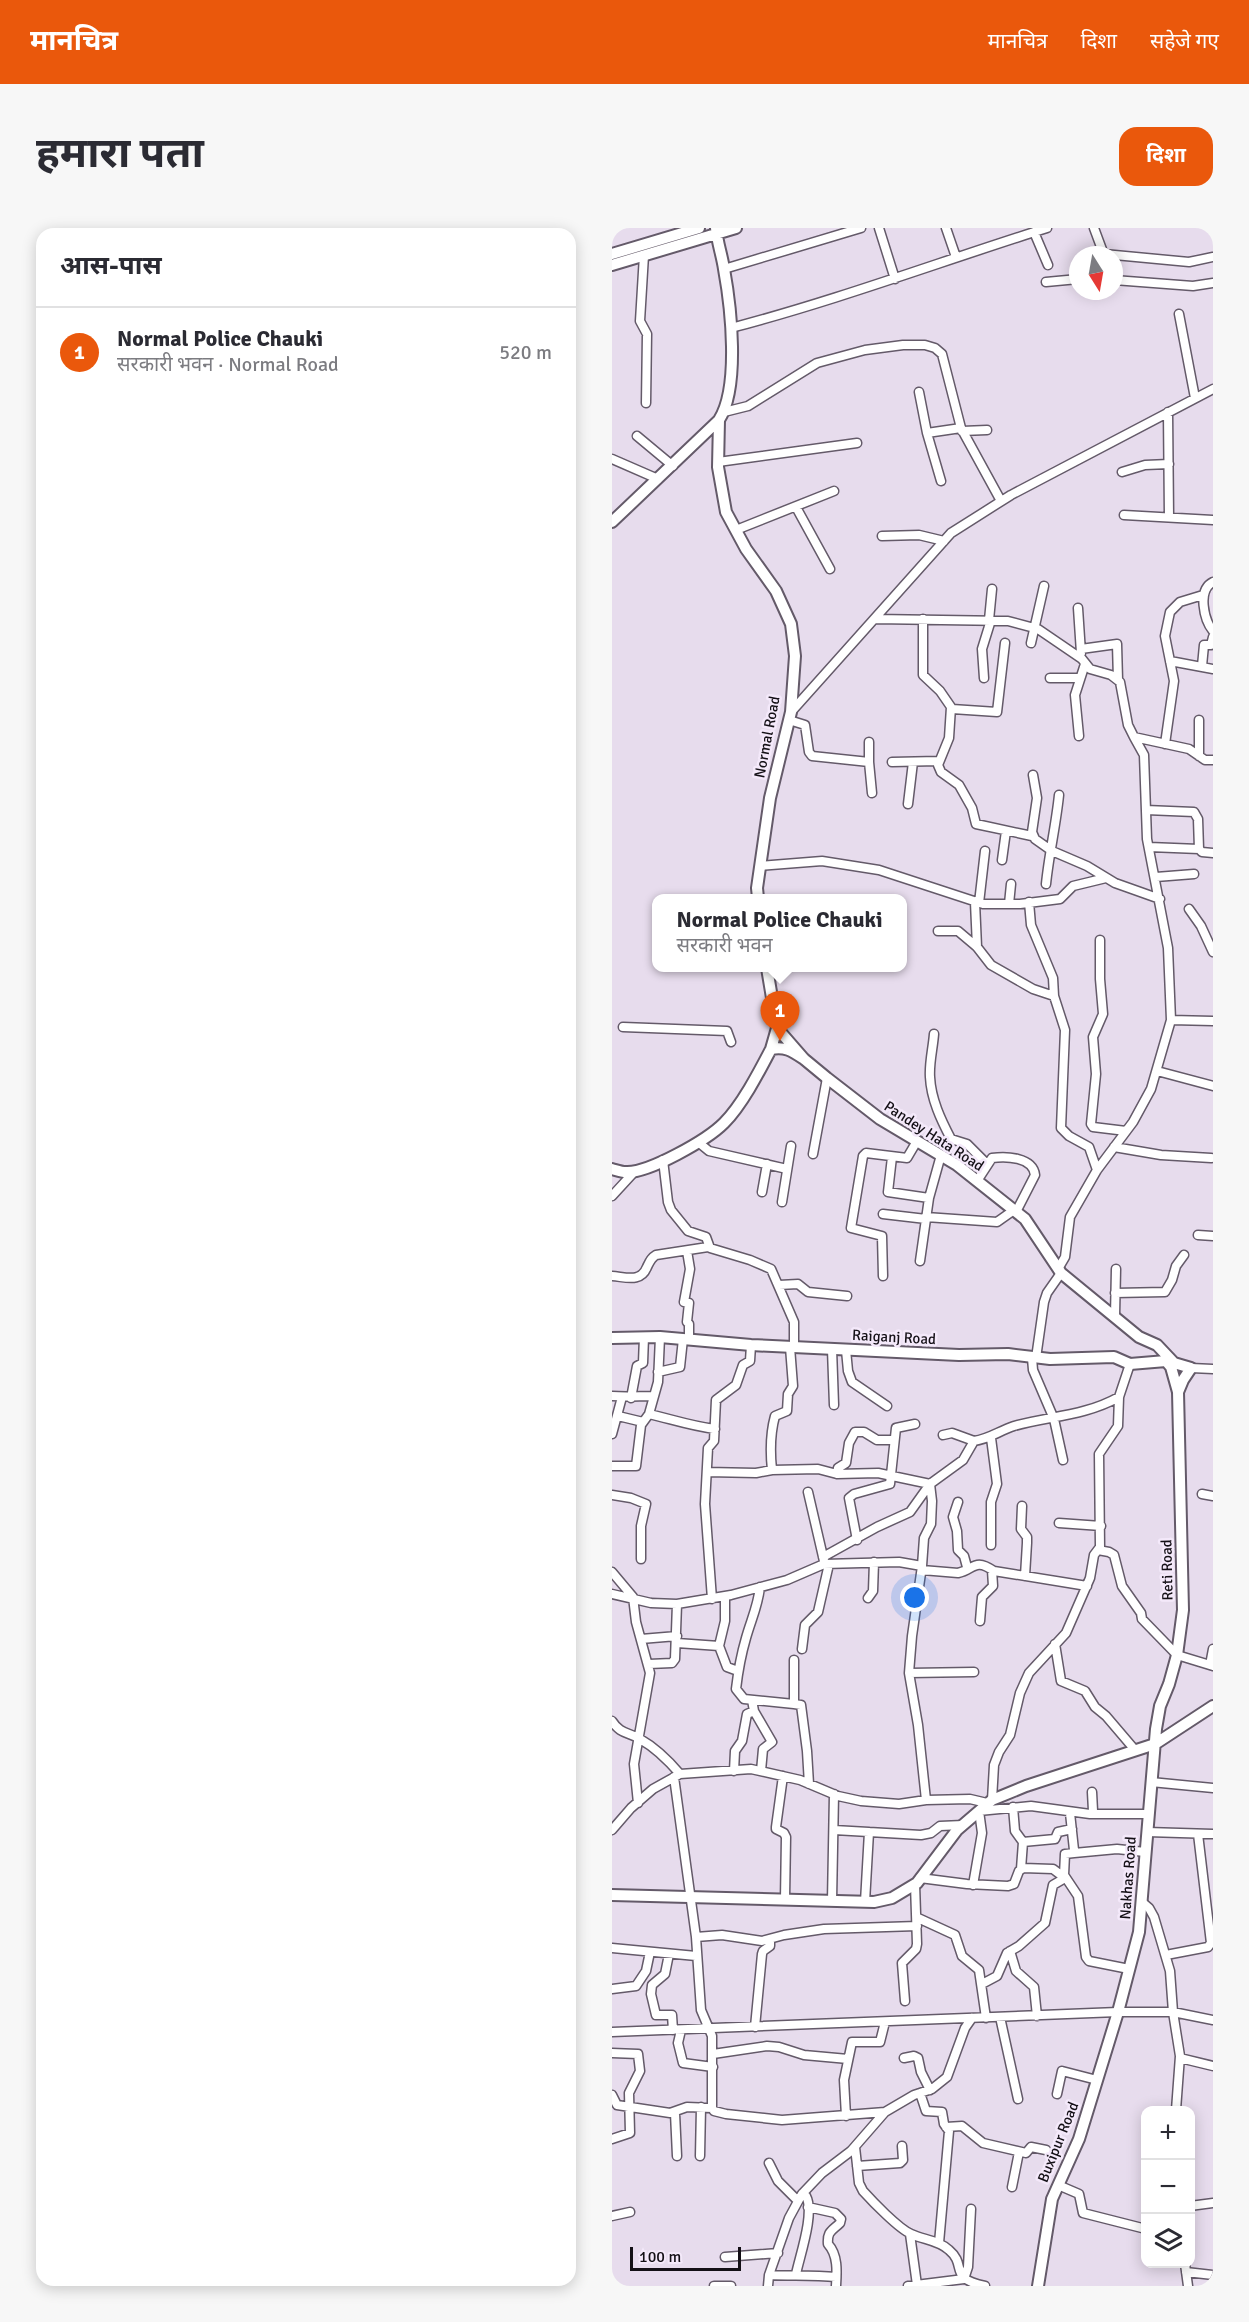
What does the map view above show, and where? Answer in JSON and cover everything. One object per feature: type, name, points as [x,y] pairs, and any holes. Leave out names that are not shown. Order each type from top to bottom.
[{"type":"main road","points":[[612,254],[699,228]]},
{"type":"main road","points":[[612,265],[716,231],[736,228]]},
{"type":"main road","name":"Normal Road","points":[[716,231],[724,269],[731,328],[729,393],[721,416],[718,462],[726,512],[776,591],[791,624],[795,656],[790,716],[772,788],[758,894]]},
{"type":"main road","points":[[612,522],[673,466],[721,416]]},
{"type":"main road","points":[[612,1169],[626,1172],[644,1169],[689,1148],[724,1123],[756,1080],[771,1049],[777,1028],[768,972]]},
{"type":"main road","points":[[777,1028],[804,1059]]},
{"type":"main road","points":[[771,1049],[780,1047],[790,1049],[804,1059]]},
{"type":"main road","name":"Pandey Hata Road","points":[[804,1059],[880,1119],[941,1155],[1025,1219],[1059,1271],[1139,1337],[1157,1345],[1173,1365]]},
{"type":"main road","name":"Raiganj Road","points":[[612,1338],[660,1337],[751,1345],[959,1355],[1008,1354],[1034,1358],[1114,1357],[1130,1364],[1166,1361],[1173,1365],[1191,1368]]},
{"type":"main road","name":"Reti Road","points":[[1155,1744],[1161,1706],[1177,1655],[1183,1610],[1178,1392],[1173,1365]]},
{"type":"main road","points":[[1178,1392],[1191,1368]]},
{"type":"main road","points":[[612,1894],[865,1902],[892,1898],[918,1881],[963,1825],[986,1804],[1026,1786],[1155,1744],[1213,1706]]},
{"type":"main road","name":"Nakhas Road","points":[[1118,2012],[1139,1932],[1155,1744]]},
{"type":"main road","name":"Buxipur Road","points":[[1038,2286],[1052,2199],[1079,2139],[1118,2012]]},
{"type":"street","points":[[724,269],[861,228]]},
{"type":"street","points":[[879,228],[895,279]]},
{"type":"street","points":[[946,228],[956,257]]},
{"type":"street","points":[[731,328],[895,279],[1047,228]]},
{"type":"street","points":[[1094,228],[1101,246]]},
{"type":"street","points":[[1035,232],[1048,265]]},
{"type":"street","points":[[644,255],[640,321],[647,334],[646,403]]},
{"type":"street","points":[[1123,256],[1189,262],[1213,257]]},
{"type":"street","points":[[1046,282],[1069,280]]},
{"type":"street","points":[[1123,281],[1193,286],[1213,283]]},
{"type":"street","points":[[1179,314],[1195,398]]},
{"type":"street","points":[[721,416],[748,406],[817,363],[865,350],[903,345],[925,345],[935,348],[942,354],[961,430],[1001,501]]},
{"type":"street","points":[[869,762],[812,756],[809,752],[805,725],[790,716],[944,541],[1001,501],[1213,389]]},
{"type":"street","points":[[919,392],[927,433],[941,481]]},
{"type":"street","points":[[1168,412],[1169,517]]},
{"type":"street","points":[[927,433],[987,430]]},
{"type":"street","points":[[637,436],[673,466]]},
{"type":"street","points":[[718,462],[857,443]]},
{"type":"street","points":[[612,459],[658,479]]},
{"type":"street","points":[[1122,472],[1145,465],[1169,464]]},
{"type":"street","points":[[736,530],[834,490]]},
{"type":"street","points":[[796,507],[830,569]]},
{"type":"street","points":[[1124,515],[1213,520]]},
{"type":"street","points":[[882,536],[921,535],[944,541]]},
{"type":"street","points":[[1165,744],[1174,687],[1165,636],[1170,612],[1180,602],[1203,595],[1211,584]]},
{"type":"street","points":[[1031,643],[1044,586]]},
{"type":"street","points":[[984,678],[982,649],[990,620],[992,590]]},
{"type":"street","points":[[1203,595],[1205,611],[1213,632]]},
{"type":"street","points":[[1078,608],[1084,661],[1075,698],[1079,736]]},
{"type":"street","points":[[875,619],[1008,621],[1034,628],[1052,637],[1084,661],[1090,669],[1111,675],[1118,680]]},
{"type":"street","points":[[922,619],[923,675],[940,691],[952,709],[949,738],[938,761],[941,772],[959,785],[972,808],[976,824],[1032,836],[1050,850],[1086,866],[1125,888],[1160,899]]},
{"type":"street","points":[[1202,666],[1204,645],[1211,645],[1213,637]]},
{"type":"street","points":[[952,709],[997,712],[1005,643]]},
{"type":"street","points":[[1064,1460],[1054,1419],[1033,1370],[1044,1302],[1065,1257],[1070,1217],[1097,1170],[1126,1131],[1151,1089],[1171,1020],[1168,948],[1149,847],[1144,755],[1128,725],[1118,680],[1117,644],[1081,649]]},
{"type":"street","points":[[1170,661],[1213,669]]},
{"type":"street","points":[[1050,678],[1080,678]]},
{"type":"street","points":[[1199,720],[1199,756]]},
{"type":"street","points":[[1134,737],[1189,749],[1205,760],[1213,760]]},
{"type":"street","points":[[870,742],[872,793]]},
{"type":"street","points":[[892,762],[938,761]]},
{"type":"street","points":[[908,804],[913,762]]},
{"type":"street","points":[[1032,836],[1037,798],[1033,776]]},
{"type":"street","points":[[1046,884],[1059,795]]},
{"type":"street","points":[[1146,810],[1194,812],[1198,819],[1199,849]]},
{"type":"street","points":[[1002,860],[1006,831]]},
{"type":"street","points":[[1149,847],[1199,849],[1202,852],[1213,853]]},
{"type":"street","points":[[977,947],[977,902],[985,851]]},
{"type":"street","points":[[760,866],[822,861],[879,870],[977,902],[1009,904],[1060,899],[1073,886],[1106,878]]},
{"type":"street","points":[[1156,877],[1194,874]]},
{"type":"street","points":[[1009,904],[1011,884]]},
{"type":"street","points":[[1029,903],[1031,925],[1053,978],[1054,996],[1065,1030],[1061,1128],[1069,1136],[1089,1147],[1097,1170]]},
{"type":"street","points":[[1189,909],[1201,926],[1213,952]]},
{"type":"street","points":[[938,931],[958,931],[977,947],[991,965],[1033,989],[1054,996]]},
{"type":"street","points":[[1100,940],[1103,1014],[1093,1038],[1096,1074],[1091,1124],[1093,1127],[1126,1131]]},
{"type":"street","points":[[1171,1020],[1213,1021]]},
{"type":"street","points":[[623,1027],[727,1031],[731,1042]]},
{"type":"street","points":[[934,1035],[930,1077],[936,1104],[944,1124],[951,1139],[967,1144],[987,1164]]},
{"type":"street","points":[[1157,1071],[1213,1086]]},
{"type":"street","points":[[813,1154],[826,1078]]},
{"type":"street","points":[[883,1276],[882,1236],[853,1229],[851,1226],[863,1156],[867,1153],[907,1158],[916,1141]]},
{"type":"street","points":[[698,1142],[709,1151],[788,1169]]},
{"type":"street","points":[[782,1202],[791,1146]]},
{"type":"street","points":[[1114,1147],[1151,1154],[1211,1158]]},
{"type":"street","points":[[920,1261],[928,1198],[941,1155]]},
{"type":"street","points":[[892,1157],[888,1192],[928,1198]]},
{"type":"street","points":[[883,1214],[998,1222],[1015,1211],[1035,1175],[1034,1170],[1026,1161],[992,1158],[977,1181]]},
{"type":"street","points":[[663,1160],[669,1206],[688,1231],[706,1237],[708,1247]]},
{"type":"street","points":[[762,1192],[767,1164]]},
{"type":"street","points":[[612,1196],[634,1171]]},
{"type":"street","points":[[1198,1235],[1213,1236]]},
{"type":"street","points":[[612,1276],[638,1278],[645,1273],[653,1256],[708,1247],[771,1269],[794,1322],[793,1386],[788,1394],[787,1412],[775,1416],[773,1422],[769,1448],[772,1470]]},
{"type":"street","points":[[612,1434],[637,1366],[643,1363],[659,1368],[680,1367],[689,1324],[687,1322],[689,1304],[684,1302],[690,1269],[687,1251]]},
{"type":"street","points":[[1115,1293],[1165,1292],[1176,1266],[1184,1255]]},
{"type":"street","points":[[1115,1316],[1116,1269]]},
{"type":"street","points":[[779,1285],[798,1284],[808,1292],[847,1296]]},
{"type":"street","points":[[643,1363],[644,1337]]},
{"type":"street","points":[[612,1466],[636,1466],[638,1442],[643,1422],[649,1414],[659,1368],[660,1337]]},
{"type":"street","points":[[712,1599],[705,1504],[708,1448],[714,1441],[716,1400],[736,1385],[743,1365],[750,1361],[751,1345]]},
{"type":"street","points":[[832,1349],[834,1404]]},
{"type":"street","points":[[846,1350],[848,1371],[852,1382],[887,1406]]},
{"type":"street","points":[[973,1885],[994,1765],[1010,1734],[1020,1693],[1029,1673],[1066,1633],[1087,1586],[1094,1555],[1100,1546],[1099,1454],[1118,1426],[1119,1397],[1130,1364]]},
{"type":"street","points":[[1191,1368],[1213,1369]]},
{"type":"street","points":[[612,1395],[653,1396]]},
{"type":"street","points":[[944,1435],[952,1433],[974,1441],[991,1438],[1014,1426],[1054,1419],[1103,1406],[1119,1397]]},
{"type":"street","points":[[649,1414],[688,1426],[715,1429]]},
{"type":"street","points":[[618,1416],[643,1422]]},
{"type":"street","points":[[857,1540],[849,1498],[854,1494],[888,1486],[891,1483],[895,1431],[899,1426],[915,1424]]},
{"type":"street","points":[[837,1473],[838,1468],[845,1465],[849,1443],[855,1432],[864,1432],[877,1440],[894,1440]]},
{"type":"street","points":[[991,1438],[998,1484],[991,1502],[991,1545]]},
{"type":"street","points":[[612,1594],[651,1603],[677,1604],[726,1597],[787,1580],[826,1562],[877,1527],[910,1512],[930,1484],[963,1460],[974,1441]]},
{"type":"street","points":[[707,1472],[756,1473],[772,1470],[818,1469],[837,1473],[856,1472],[891,1476],[930,1484]]},
{"type":"street","points":[[926,1800],[918,1725],[909,1673],[924,1538],[931,1524],[930,1484]]},
{"type":"street","points":[[802,1649],[805,1625],[818,1612],[826,1562],[808,1492]]},
{"type":"street","points":[[1202,1494],[1213,1496]]},
{"type":"street","points":[[612,1495],[631,1498],[645,1504],[641,1526],[641,1559]]},
{"type":"street","points":[[958,1502],[953,1516],[958,1550],[964,1556],[967,1567]]},
{"type":"street","points":[[1022,1506],[1022,1529],[1027,1536],[1025,1576]]},
{"type":"street","points":[[1059,1523],[1101,1526]]},
{"type":"street","points":[[1098,1550],[1114,1555],[1123,1589],[1141,1612],[1142,1618],[1177,1655],[1212,1666],[1213,1649]]},
{"type":"street","points":[[826,1562],[899,1562],[958,1573],[963,1572],[967,1567],[982,1565],[992,1570],[1087,1586]]},
{"type":"street","points":[[868,1598],[873,1591],[874,1562]]},
{"type":"street","points":[[980,1621],[982,1597],[993,1587],[992,1570]]},
{"type":"street","points":[[612,1572],[633,1597],[636,1622],[649,1664],[650,1673],[634,1764],[638,1803]]},
{"type":"street","points":[[760,1587],[758,1603],[746,1636],[736,1689],[744,1699],[801,1705],[809,1784]]},
{"type":"street","points":[[726,1597],[720,1646],[727,1667],[738,1671]]},
{"type":"street","points":[[649,1664],[674,1662],[677,1639],[677,1604]]},
{"type":"street","points":[[642,1639],[677,1639],[720,1646]]},
{"type":"street","points":[[1055,1644],[1061,1681],[1084,1691],[1095,1707],[1106,1716],[1135,1750]]},
{"type":"street","points":[[794,1660],[794,1704]]},
{"type":"street","points":[[909,1673],[974,1672]]},
{"type":"street","points":[[752,1700],[754,1711],[772,1742],[763,1749],[761,1771]]},
{"type":"street","points":[[734,1771],[735,1750],[742,1741],[747,1714],[754,1711]]},
{"type":"street","points":[[612,1721],[617,1729],[639,1738],[664,1755],[677,1775],[696,1937],[701,2010],[712,2036],[712,2108]]},
{"type":"street","points":[[612,1830],[653,1789],[677,1775],[751,1769],[783,1776],[834,1794],[878,1803],[899,1804],[926,1800],[970,1799],[986,1804],[1031,1806],[1071,1813],[1149,1814]]},
{"type":"street","points":[[783,1776],[776,1830],[784,1833],[786,1837],[785,1899]]},
{"type":"street","points":[[1151,1782],[1213,1788]]},
{"type":"street","points":[[1092,1792],[1093,1814]]},
{"type":"street","points":[[832,1901],[834,1794]]},
{"type":"street","points":[[905,2001],[902,1966],[904,1960],[916,1948],[918,1881],[1011,1886],[1021,1869],[1023,1842],[1015,1831],[1013,1807]]},
{"type":"street","points":[[1071,1813],[1074,1852]]},
{"type":"street","points":[[834,1830],[921,1835],[931,1833],[940,1826],[963,1825]]},
{"type":"street","points":[[1023,1842],[1055,1839],[1058,1832],[1072,1829]]},
{"type":"street","points":[[865,1902],[868,1832]]},
{"type":"street","points":[[1147,1832],[1213,1834]]},
{"type":"street","points":[[1166,1955],[1208,1947],[1211,1943],[1198,1834]]},
{"type":"street","points":[[1065,1878],[1067,1853],[1117,1849],[1145,1852]]},
{"type":"street","points":[[1021,1869],[1053,1869],[1065,1878],[1078,1896],[1087,1959],[1130,1969]]},
{"type":"street","points":[[982,1984],[997,1976],[1006,1953],[1042,1928],[1047,1919],[1053,1885],[1065,1878]]},
{"type":"street","points":[[1142,1902],[1152,1912],[1170,1971],[1179,2058],[1176,2106]]},
{"type":"street","points":[[696,1937],[722,1935],[753,1941],[824,1929],[917,1922],[955,1935],[962,1956],[979,1970],[986,2018]]},
{"type":"street","points":[[755,2027],[762,1954],[770,1947],[770,1939]]},
{"type":"street","points":[[612,1948],[696,1956]]},
{"type":"street","points":[[1010,1951],[1016,1971],[1034,1987],[1037,2016]]},
{"type":"street","points":[[612,1989],[636,1986],[646,1971],[650,1952]]},
{"type":"street","points":[[669,1954],[665,1974],[652,1985],[651,1994],[656,2015],[672,2015],[683,2063],[713,2067]]},
{"type":"street","points":[[612,2032],[1118,2012],[1173,2012],[1213,2020]]},
{"type":"street","points":[[1000,2017],[1018,2099]]},
{"type":"street","points":[[768,2286],[769,2275],[789,2218],[800,2198],[822,2173],[855,2147],[885,2112],[930,2090],[947,2077],[965,2028],[972,2018]]},
{"type":"street","points":[[846,2116],[844,2079],[852,2042],[880,2042],[885,2022]]},
{"type":"street","points":[[713,2054],[766,2046],[779,2047],[804,2055],[848,2059]]},
{"type":"street","points":[[612,2053],[635,2053],[640,2056],[640,2071],[630,2090],[629,2135],[612,2139]]},
{"type":"street","points":[[904,2058],[914,2056],[918,2058],[921,2072],[930,2090]]},
{"type":"street","points":[[1179,2058],[1213,2066]]},
{"type":"street","points":[[1057,2094],[1062,2071],[1097,2080]]},
{"type":"street","points":[[920,2093],[926,2111],[942,2112],[946,2127],[950,2131],[939,2243]]},
{"type":"street","points":[[612,2096],[614,2104],[629,2107],[675,2113],[687,2107],[701,2107],[712,2108],[716,2112],[726,2114],[768,2119],[885,2112]]},
{"type":"street","points":[[700,2156],[701,2107]]},
{"type":"street","points":[[675,2113],[677,2156]]},
{"type":"street","points":[[946,2127],[962,2126],[983,2143],[1019,2152],[1026,2153],[1031,2146],[1046,2150]]},
{"type":"street","points":[[857,2166],[900,2163],[903,2160],[902,2146]]},
{"type":"street","points":[[855,2147],[863,2191],[910,2234],[939,2243],[953,2254],[964,2279],[970,2283],[985,2286]]},
{"type":"street","points":[[1012,2187],[1019,2152]]},
{"type":"street","points":[[769,2163],[778,2181],[800,2198],[807,2197],[808,2220],[796,2274]]},
{"type":"street","points":[[1058,2185],[1079,2194],[1083,2213],[1141,2228]]},
{"type":"street","points":[[1195,2205],[1213,2203]]},
{"type":"street","points":[[769,2275],[796,2274],[836,2281],[834,2251],[828,2244],[828,2232],[839,2225],[841,2219],[835,2213],[808,2207]]},
{"type":"street","points":[[964,2279],[968,2267],[971,2209]]},
{"type":"street","points":[[612,2216],[630,2212]]},
{"type":"street","points":[[910,2234],[912,2285],[943,2284],[964,2279]]},
{"type":"street","points":[[725,2257],[778,2253]]},
{"type":"street","points":[[1188,2286],[1185,2268],[1213,2275]]},
{"type":"street","points":[[714,2286],[731,2286]]},
{"type":"place","name":"Normal Police Chauki","points":[[780,1041]]}]
